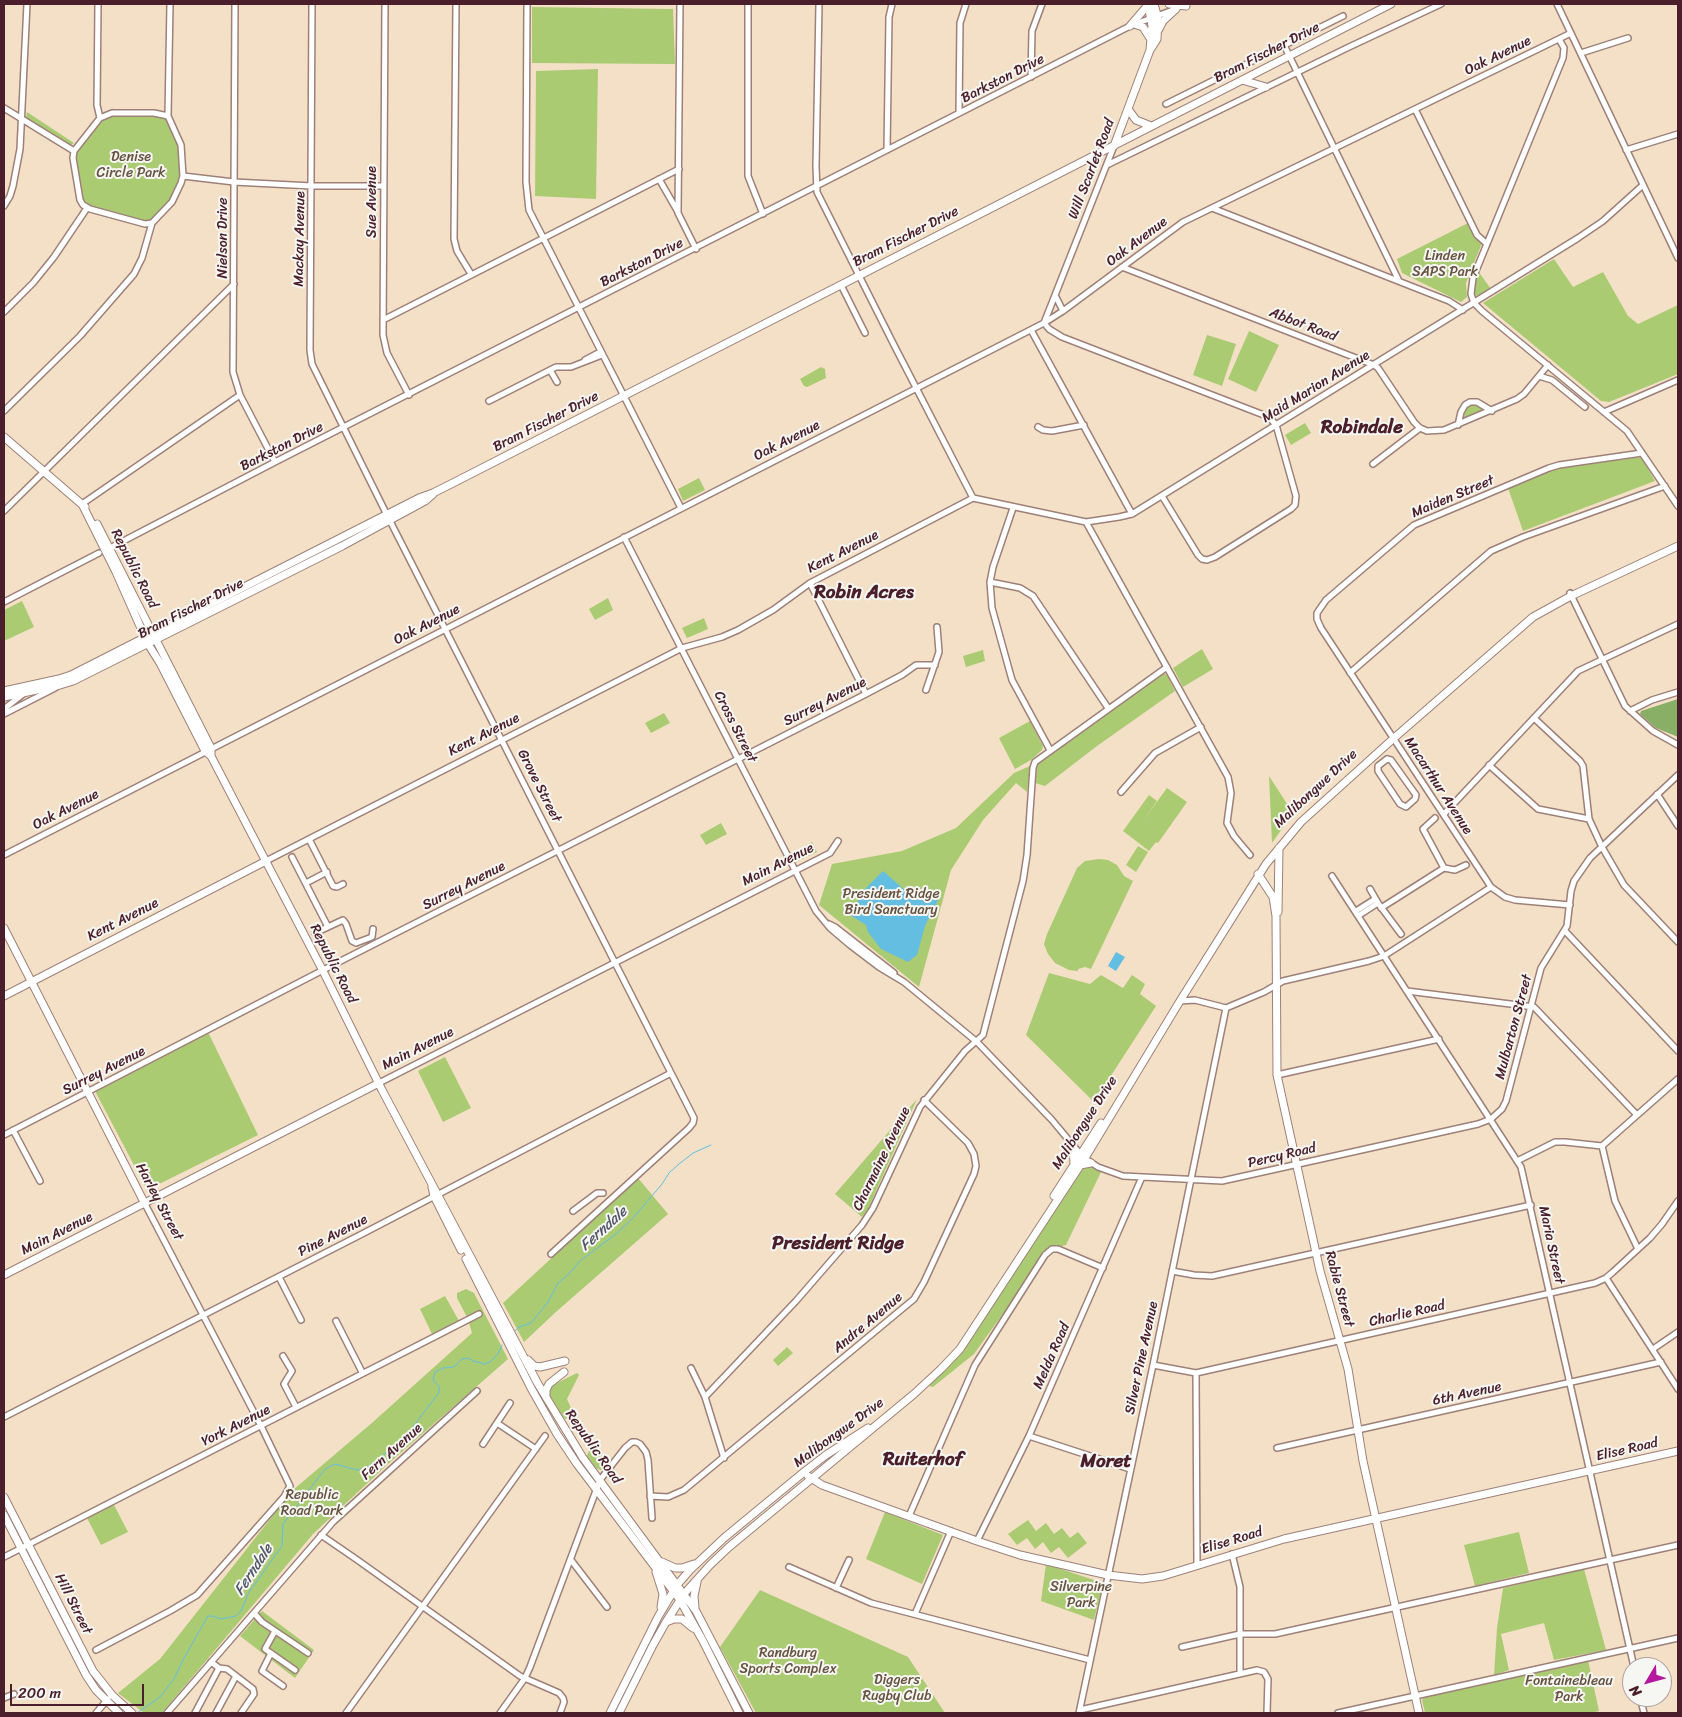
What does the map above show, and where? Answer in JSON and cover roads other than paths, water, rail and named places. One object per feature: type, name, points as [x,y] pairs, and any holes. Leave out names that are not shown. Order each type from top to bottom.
[{"type":"main road","points":[[1150,4],[1154,16]]},
{"type":"main road","points":[[1132,25],[1150,4]]},
{"type":"main road","points":[[1169,4],[1190,5]]},
{"type":"main road","name":"Bram Fischer Drive","points":[[4,691],[70,675],[152,632],[425,501],[433,493],[1391,4]]},
{"type":"main road","points":[[1158,32],[1163,21],[1176,8]]},
{"type":"main road","name":"Will Scarlet Road","points":[[1114,146],[1150,50],[1156,42],[1158,32],[1154,16]]},
{"type":"main road","name":"Will Scarlet Road","points":[[1150,50],[1154,16]]},
{"type":"main road","points":[[1132,25],[1143,27],[1150,39]]},
{"type":"main road","points":[[1242,80],[1266,87]]},
{"type":"main road","points":[[1128,109],[1136,120],[1151,126]]},
{"type":"main road","name":"Republic Road","points":[[4,437],[82,504],[148,644],[209,752],[266,861],[432,1184],[545,1414],[567,1451],[682,1597],[696,1611],[749,1713]]},
{"type":"main road","name":"Bram Fischer Drive","points":[[4,697],[73,681],[156,640],[388,518]]},
{"type":"main road","name":"Malibongwe Drive","points":[[610,1713],[658,1617],[675,1588],[699,1561],[804,1472],[880,1419],[932,1375],[952,1354],[980,1316],[1077,1165],[1085,1158],[1270,853],[1305,813],[1529,620],[1570,595],[1678,546]]},
{"type":"main road","name":"Republic Road","points":[[105,551],[152,632],[209,752]]},
{"type":"main road","name":"Malibongwe Drive","points":[[1085,1158],[1088,1143],[1258,874],[1309,815],[1393,737]]},
{"type":"main road","points":[[1276,916],[1280,900],[1279,848]]},
{"type":"main road","name":"Kent Avenue","points":[[4,996],[266,861]]},
{"type":"main road","name":"Rabie Street","points":[[1258,874],[1273,897],[1276,916],[1277,1074],[1316,1253],[1348,1368],[1376,1519],[1419,1713]]},
{"type":"main road","name":"Harley Street","points":[[4,928],[145,1204]]},
{"type":"main road","name":"Main Avenue","points":[[4,1275],[379,1083]]},
{"type":"main road","points":[[1077,1165],[1071,1143],[1082,1145],[1088,1143]]},
{"type":"main road","name":"Malibongwe Drive","points":[[620,1713],[653,1644],[682,1597],[702,1573],[729,1546],[914,1394],[954,1355],[972,1332],[1077,1165]]},
{"type":"main road","name":"Republic Road","points":[[436,1195],[546,1399],[569,1437],[657,1564]]},
{"type":"main road","points":[[518,1348],[534,1366],[544,1367],[565,1361]]},
{"type":"main road","points":[[546,1399],[546,1390],[549,1384],[564,1372]]},
{"type":"main road","name":"Elise Road","points":[[804,1472],[811,1479],[822,1485],[977,1541],[1044,1561],[1108,1575],[1132,1579],[1150,1579],[1284,1539],[1678,1451]]},
{"type":"main road","name":"Hill Street","points":[[4,1498],[25,1547],[86,1675],[106,1701],[119,1713]]},
{"type":"main road","name":"Hill Street","points":[[4,1515],[25,1547],[93,1671],[112,1695],[132,1713]]},
{"type":"main road","points":[[658,1617],[664,1594],[657,1564],[682,1568],[699,1561]]},
{"type":"main road","points":[[696,1611],[694,1588],[702,1573]]},
{"type":"main road","name":"Republic Road","points":[[682,1597],[739,1713]]},
{"type":"main road","points":[[666,1622],[674,1619],[685,1621],[703,1641]]},
{"type":"street","points":[[4,206],[13,186],[20,149],[27,4]]},
{"type":"street","points":[[98,4],[97,105],[100,118]]},
{"type":"street","points":[[4,411],[80,336],[134,274],[142,258],[152,223],[172,202],[183,176],[181,145],[168,116],[170,4]]},
{"type":"street","name":"Nielson Drive","points":[[235,4],[233,372],[240,395],[275,462]]},
{"type":"street","name":"Mackay Avenue","points":[[312,4],[310,357],[315,372],[361,462]]},
{"type":"street","name":"Sue Avenue","points":[[386,4],[382,335],[385,346],[409,395]]},
{"type":"street","points":[[456,4],[454,239],[457,251],[471,274]]},
{"type":"street","points":[[528,4],[527,195],[530,210],[578,309],[682,508]]},
{"type":"street","points":[[678,213],[680,4]]},
{"type":"street","points":[[748,4],[748,176],[763,214]]},
{"type":"street","points":[[819,4],[816,187],[819,197],[973,498]]},
{"type":"street","points":[[887,150],[889,17],[892,4]]},
{"type":"street","points":[[959,113],[960,23],[966,4]]},
{"type":"street","points":[[1031,77],[1032,31],[1042,4]]},
{"type":"street","name":"Bram Fischer Drive","points":[[1106,165],[1298,71],[1441,4]]},
{"type":"street","points":[[1557,4],[1678,258]]},
{"type":"street","name":"Barkston Drive","points":[[4,602],[1132,25],[1176,8],[1190,5]]},
{"type":"street","name":"Bram Fischer Drive","points":[[1166,104],[1343,16]]},
{"type":"street","name":"Oak Avenue","points":[[4,855],[209,752],[445,628],[1031,330],[1063,311],[1176,227],[1571,33]]},
{"type":"street","points":[[1581,54],[1628,38]]},
{"type":"street","points":[[1560,39],[1564,48],[1563,58],[1471,283],[1471,294],[1474,303],[1482,312],[1626,431],[1678,506]]},
{"type":"street","points":[[1284,45],[1399,281]]},
{"type":"street","points":[[4,108],[74,151]]},
{"type":"street","points":[[1415,109],[1477,235],[1487,244]]},
{"type":"street","points":[[152,223],[145,224],[87,208],[83,205],[80,200],[73,158],[74,151],[100,118],[112,113],[154,113],[168,116]]},
{"type":"street","points":[[1626,150],[1678,134]]},
{"type":"street","name":"Will Scarlet Road","points":[[1044,323],[1114,146]]},
{"type":"street","points":[[383,320],[679,170]]},
{"type":"street","points":[[183,176],[234,182],[312,186],[383,186]]},
{"type":"street","points":[[659,179],[696,248]]},
{"type":"street","name":"Maid Marion Avenue","points":[[973,498],[1086,522],[1132,514],[1594,228],[1643,185]]},
{"type":"street","points":[[4,312],[54,257],[87,208]]},
{"type":"street","points":[[1212,208],[1449,301],[1463,310]]},
{"type":"street","name":"Abbot Road","points":[[1122,267],[1374,365]]},
{"type":"street","points":[[4,511],[234,284]]},
{"type":"street","points":[[841,285],[865,333]]},
{"type":"street","points":[[1056,296],[1063,311]]},
{"type":"street","points":[[1044,323],[1062,337],[1266,415],[1276,425],[1296,496],[1295,505],[1292,509],[1215,557],[1207,560],[1202,559],[1198,555],[1162,496]]},
{"type":"street","points":[[1031,330],[1132,514]]},
{"type":"street","points":[[489,401],[550,370],[560,366],[571,367],[601,353]]},
{"type":"street","points":[[1374,365],[1378,368],[1408,415],[1420,428],[1433,432],[1458,425],[1521,397],[1548,365]]},
{"type":"street","points":[[550,370],[557,382]]},
{"type":"street","points":[[1539,376],[1552,380],[1585,407]]},
{"type":"street","points":[[1604,412],[1678,380]]},
{"type":"street","points":[[82,504],[240,395]]},
{"type":"street","points":[[1458,425],[1461,412],[1470,402],[1477,402],[1492,411]]},
{"type":"street","points":[[1038,427],[1052,431],[1084,425]]},
{"type":"street","points":[[1373,464],[1420,428]]},
{"type":"street","name":"Maiden Street","points":[[1321,628],[1316,616],[1321,605],[1414,525],[1549,468],[1642,453]]},
{"type":"street","name":"Grove Street","points":[[361,462],[693,1114],[694,1120],[689,1128],[606,1197]]},
{"type":"street","points":[[1350,673],[1491,551],[1523,537],[1665,486]]},
{"type":"street","name":"Kent Avenue","points":[[266,861],[682,648],[722,637],[738,630],[773,610],[810,583],[973,498]]},
{"type":"street","points":[[1013,508],[995,559],[990,582],[992,608],[1009,673],[1050,750]]},
{"type":"street","points":[[1086,522],[1201,727],[1230,783],[1231,792],[1226,820],[1228,827],[1250,854]]},
{"type":"street","name":"Cross Street","points":[[624,537],[816,911],[828,924],[835,927],[896,975],[977,1042],[1052,1120],[1085,1158]]},
{"type":"street","points":[[990,582],[1020,588],[1036,600],[1108,708]]},
{"type":"street","points":[[810,583],[866,694]]},
{"type":"street","points":[[1570,595],[1622,702],[1652,731],[1678,745]]},
{"type":"street","points":[[1444,814],[1578,671],[1678,624]]},
{"type":"street","points":[[926,690],[940,648],[937,627]]},
{"type":"street","name":"Macarthur Avenue","points":[[1321,628],[1491,887],[1505,897],[1515,900],[1570,905]]},
{"type":"street","name":"Surrey Avenue","points":[[4,1135],[866,694],[902,675],[916,664],[935,665]]},
{"type":"street","points":[[977,1042],[984,1033],[1023,881],[1027,855],[1033,768],[1037,760],[1167,667]]},
{"type":"street","points":[[4,709],[32,685]]},
{"type":"street","points":[[4,714],[60,685]]},
{"type":"street","points":[[1630,711],[1652,700],[1678,692]]},
{"type":"street","points":[[1534,718],[1582,763],[1589,819],[1602,847],[1624,885],[1678,942]]},
{"type":"street","points":[[1122,792],[1155,753],[1201,727]]},
{"type":"street","points":[[1387,759],[1391,759],[1412,789],[1416,799],[1403,807],[1378,771],[1378,766],[1387,759]]},
{"type":"street","points":[[1489,765],[1538,809],[1589,819]]},
{"type":"street","name":"Mulbarton Street","points":[[1491,1119],[1506,1104],[1541,968],[1565,931],[1574,882],[1586,862],[1678,775]]},
{"type":"street","points":[[1412,789],[1422,782]]},
{"type":"street","points":[[1657,794],[1678,826]]},
{"type":"street","points":[[1435,818],[1423,829],[1444,868]]},
{"type":"street","points":[[309,839],[333,886],[336,887],[343,884]]},
{"type":"street","name":"Main Avenue","points":[[379,1083],[830,852],[838,841]]},
{"type":"street","points":[[292,856],[328,927]]},
{"type":"street","points":[[1357,914],[1444,868],[1455,870],[1466,864]]},
{"type":"street","points":[[306,883],[327,872]]},
{"type":"street","name":"Maria Street","points":[[1332,876],[1519,1160],[1531,1205],[1632,1657]]},
{"type":"street","points":[[1180,1001],[1195,1000],[1226,1008],[1287,980],[1384,956],[1491,887]]},
{"type":"street","points":[[1370,889],[1400,934]]},
{"type":"street","points":[[315,933],[343,920],[352,941],[356,943],[372,937],[373,929]]},
{"type":"street","points":[[1565,931],[1678,1051]]},
{"type":"street","points":[[1188,990],[1195,1000]]},
{"type":"street","points":[[1407,991],[1532,1006],[1540,1011],[1638,1115]]},
{"type":"street","name":"Silver Pine Avenue","points":[[1080,1712],[1226,1008]]},
{"type":"street","points":[[1277,1074],[1438,1039]]},
{"type":"street","name":"Charmaine Avenue","points":[[705,1397],[796,1301],[866,1220],[924,1100],[966,1051],[977,1042]]},
{"type":"street","name":"Pine Avenue","points":[[4,1417],[279,1277],[671,1073]]},
{"type":"street","points":[[1519,1160],[1555,1142],[1602,1146],[1678,1079]]},
{"type":"street","name":"Andre Avenue","points":[[650,1496],[668,1497],[678,1494],[724,1458],[914,1299],[924,1282],[976,1166],[974,1154],[968,1143],[924,1100]]},
{"type":"street","name":"Percy Road","points":[[1085,1158],[1116,1174],[1222,1181],[1478,1124],[1491,1119]]},
{"type":"street","points":[[13,1130],[40,1181]]},
{"type":"street","points":[[1602,1146],[1615,1201],[1638,1249]]},
{"type":"street","name":"Melda Road","points":[[977,1541],[1030,1436],[1142,1177]]},
{"type":"street","points":[[551,1254],[606,1197],[597,1193],[573,1210]]},
{"type":"street","points":[[1678,1201],[1662,1224],[1606,1278],[1678,1389]]},
{"type":"street","name":"Harley Street","points":[[96,1650],[170,1612],[198,1595],[284,1497],[289,1488],[288,1481],[261,1426],[145,1204]]},
{"type":"street","points":[[1172,1271],[1212,1276],[1531,1205]]},
{"type":"street","points":[[909,1516],[975,1365],[1045,1255],[1052,1249],[1061,1250],[1103,1268]]},
{"type":"street","points":[[279,1277],[301,1320]]},
{"type":"street","name":"Charlie Road","points":[[1153,1365],[1196,1373],[1588,1285],[1606,1278]]},
{"type":"street","name":"York Avenue","points":[[4,1557],[261,1426],[362,1372],[479,1314]]},
{"type":"street","points":[[336,1321],[362,1372]]},
{"type":"street","points":[[1653,1349],[1678,1332]]},
{"type":"street","points":[[282,1356],[292,1372],[284,1384],[296,1407]]},
{"type":"street","name":"6th Avenue","points":[[1277,1448],[1661,1362]]},
{"type":"street","points":[[691,1368],[705,1397],[724,1458]]},
{"type":"street","points":[[1196,1373],[1197,1565]]},
{"type":"street","name":"Fern Avenue","points":[[167,1713],[344,1510],[477,1392]]},
{"type":"street","points":[[483,1444],[510,1403]]},
{"type":"street","points":[[497,1423],[536,1449]]},
{"type":"street","points":[[346,1713],[545,1436]]},
{"type":"street","points":[[1030,1436],[1130,1469]]},
{"type":"street","points":[[500,1713],[524,1678],[571,1560],[600,1480],[628,1444],[636,1442],[643,1447],[648,1460],[652,1518]]},
{"type":"street","points":[[915,1614],[951,1531]]},
{"type":"street","points":[[320,1536],[524,1678],[554,1690],[561,1695],[564,1702],[560,1713]]},
{"type":"street","points":[[1182,1647],[1240,1634],[1271,1635],[1678,1545]]},
{"type":"street","points":[[1232,1554],[1240,1587],[1240,1674]]},
{"type":"street","points":[[571,1560],[607,1608]]},
{"type":"street","points":[[836,1588],[849,1560]]},
{"type":"street","points":[[789,1567],[871,1603],[1090,1660]]},
{"type":"street","points":[[254,1613],[262,1622],[308,1653]]},
{"type":"street","points":[[275,1631],[264,1648],[295,1670]]},
{"type":"street","points":[[1338,1713],[1678,1638]]},
{"type":"street","points":[[272,1653],[262,1670],[284,1686]]},
{"type":"street","points":[[211,1662],[219,1668],[227,1669],[254,1691],[241,1713]]},
{"type":"street","points":[[195,1713],[219,1668]]},
{"type":"street","points":[[1080,1712],[1257,1670],[1266,1675],[1268,1684],[1267,1713]]},
{"type":"street","points":[[216,1713],[236,1676]]},
{"type":"street","points":[[4,1698],[14,1694]]},
{"type":"street","points":[[96,1713],[112,1695]]},
{"type":"water","points":[[883,871],[907,892],[938,900],[925,926],[917,955],[908,962],[881,949],[868,932],[866,925],[850,915],[864,890]]},
{"type":"water","points":[[1116,952],[1125,957],[1116,971],[1108,966]]},
{"type":"waterway","name":"Ferndale","points":[[515,1331],[519,1327],[531,1323],[548,1302],[558,1283],[580,1261],[616,1234],[633,1218],[669,1173],[693,1153],[711,1145]]},
{"type":"waterway","name":"Ferndale","points":[[137,1713],[160,1697],[174,1679],[208,1616],[220,1619],[236,1616],[241,1611],[249,1592],[282,1546],[283,1524],[325,1469],[335,1464],[357,1470],[365,1469],[403,1440],[438,1394],[440,1388],[433,1380],[435,1372],[443,1368],[454,1367],[462,1359],[468,1358],[485,1364],[490,1362],[498,1354],[502,1345]]},
{"type":"district","name":"Robindale","points":[[1362,428]]},
{"type":"district","name":"Robin Acres","points":[[864,593]]},
{"type":"district","name":"President Ridge","points":[[838,1244]]},
{"type":"district","name":"Ruiterhof","points":[[923,1460]]},
{"type":"district","name":"Moret","points":[[1106,1462]]},
{"type":"park label","name":"Denise Circle Park","points":[[131,166]]},
{"type":"park label","name":"Linden SAPS Park","points":[[1445,264]]},
{"type":"park label","name":"President Ridge Bird Sanctuary","points":[[891,902]]},
{"type":"park label","name":"Republic Road Park","points":[[312,1504]]},
{"type":"park label","name":"Silverpine Park","points":[[1081,1595]]},
{"type":"park label","name":"Randburg Sports Complex","points":[[788,1662]]},
{"type":"park label","name":"Diggers Rugby Club","points":[[897,1688]]},
{"type":"park label","name":"Fontainebleau Park","points":[[1569,1689]]}]
